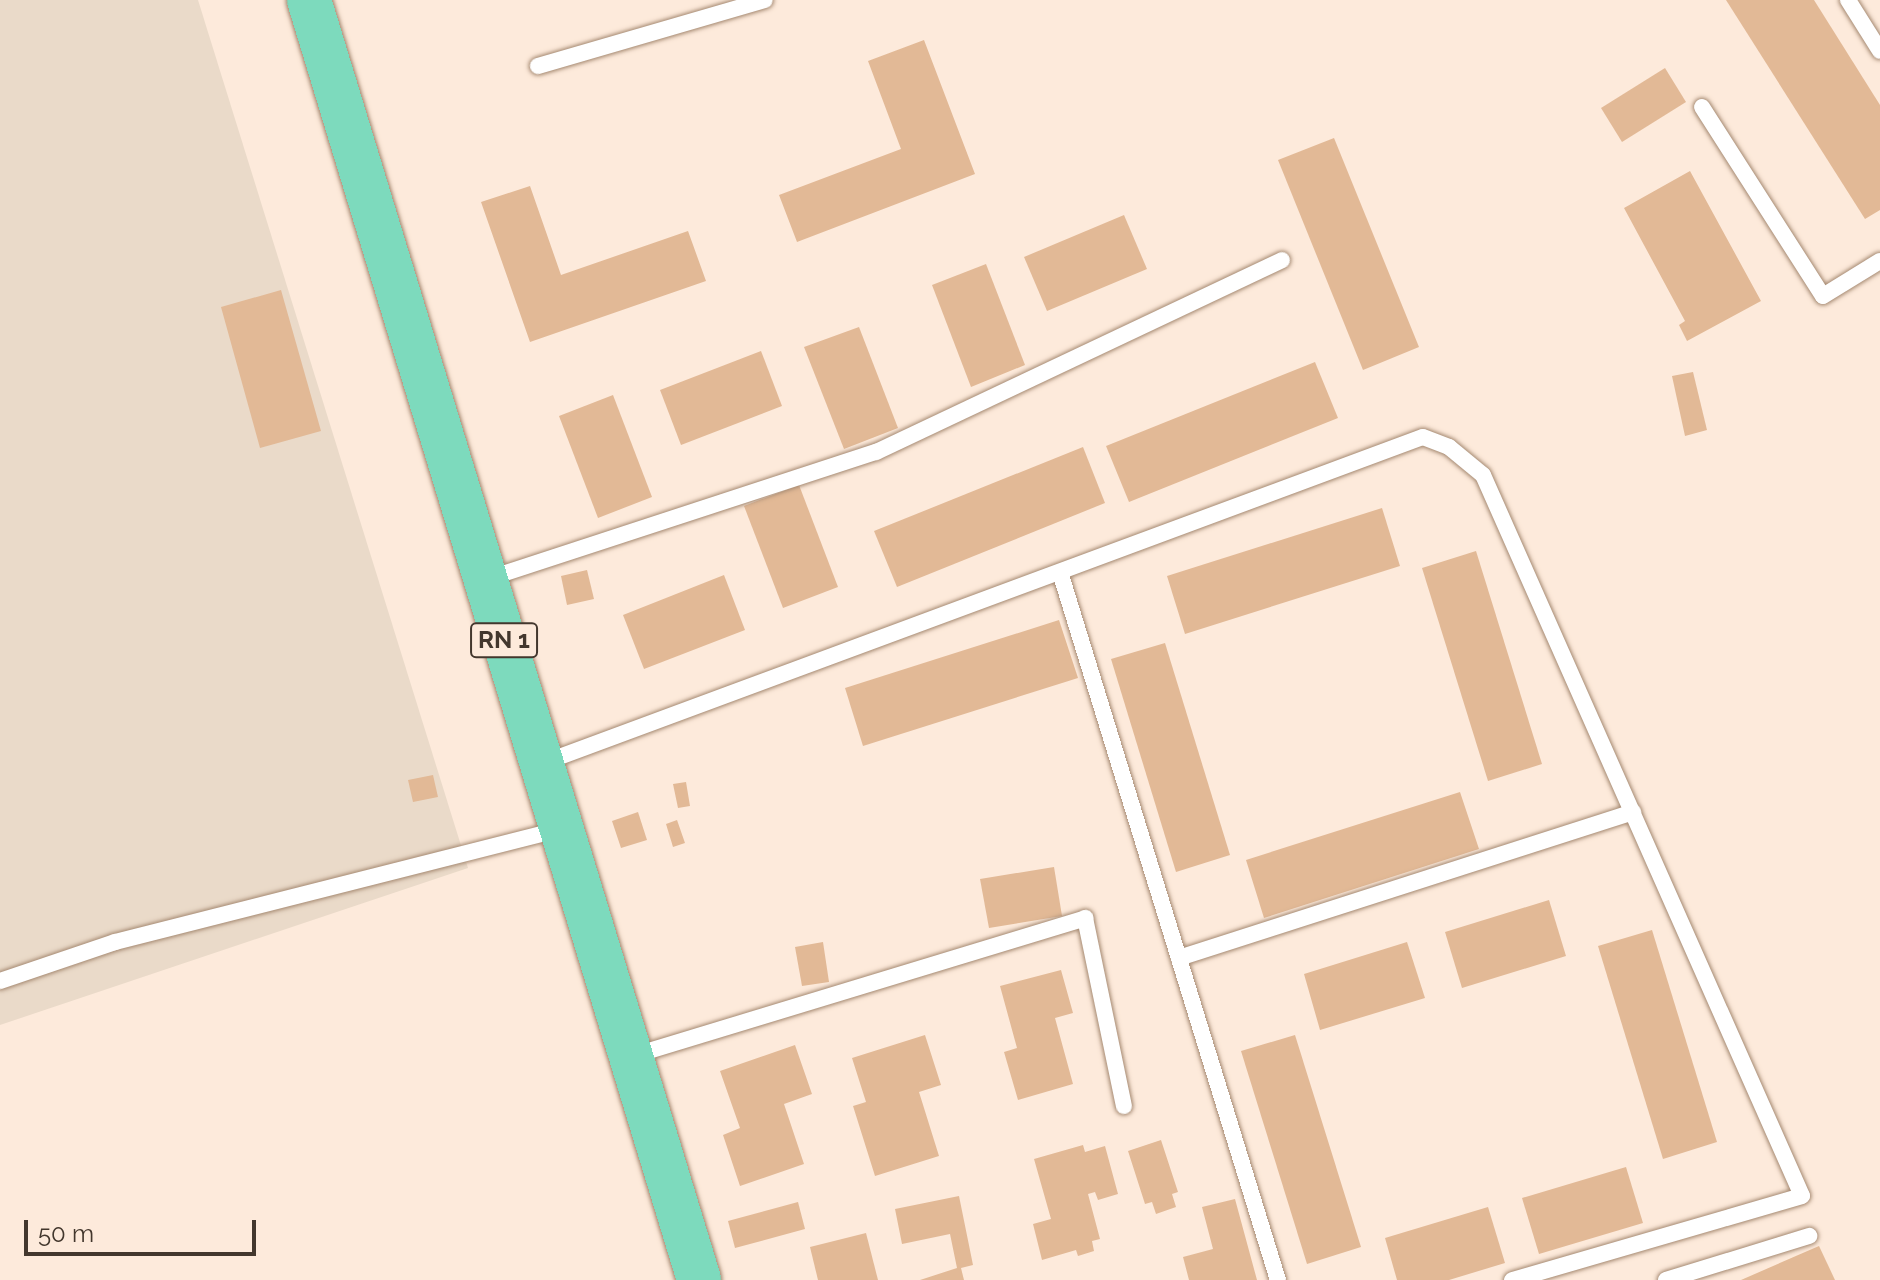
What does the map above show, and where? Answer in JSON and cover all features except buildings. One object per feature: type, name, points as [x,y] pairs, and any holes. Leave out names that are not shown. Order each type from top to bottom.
[{"type":"main road","name":"RN 1","points":[[289,0],[677,1280]]},
{"type":"main road","name":"RN 1","points":[[309,0],[699,1280]]},
{"type":"lane","points":[[538,66],[765,0]]},
{"type":"lane","points":[[1848,0],[1880,51]]},
{"type":"lane","points":[[1702,107],[1823,296],[1880,261]]},
{"type":"lane","points":[[486,580],[876,452],[1282,260]]},
{"type":"lane","points":[[542,764],[1423,437],[1449,447],[1483,475],[1802,1196],[1512,1280]]},
{"type":"lane","points":[[1060,572],[1278,1280]]},
{"type":"lane","points":[[1179,958],[1633,812]]},
{"type":"lane","points":[[0,981],[115,942],[542,834]]},
{"type":"lane","points":[[630,1056],[1085,918],[1124,1106]]},
{"type":"lane","points":[[1676,1279],[1809,1236]]},
{"type":"shaded area","points":[[0,0],[198,0],[468,868],[0,1025]]}]
